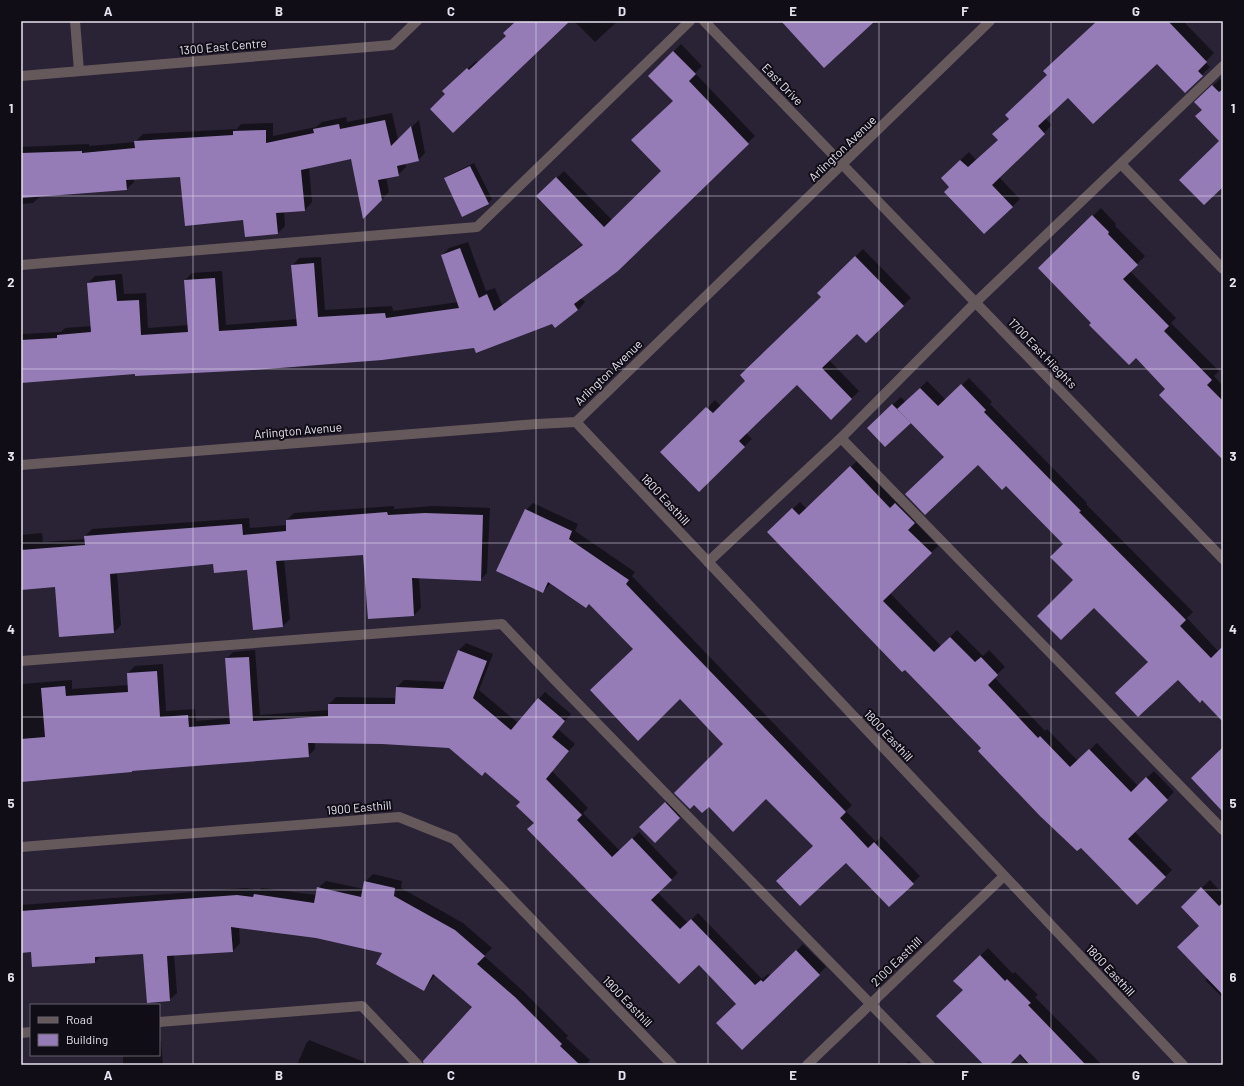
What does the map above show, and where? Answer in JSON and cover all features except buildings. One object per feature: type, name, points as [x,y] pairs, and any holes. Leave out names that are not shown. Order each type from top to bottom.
[{"type":"street","points":[[75,21],[79,71]]},
{"type":"street","name":"1300 East Centre","points":[[21,76],[392,45],[417,21]]},
{"type":"street","points":[[21,265],[477,227],[690,21]]},
{"type":"street","name":"East Drive","points":[[704,21],[842,165]]},
{"type":"street","name":"Arlington Avenue","points":[[21,465],[576,422],[990,21]]},
{"type":"street","points":[[708,562],[841,438],[976,302],[1122,165],[1223,66]]},
{"type":"street","name":"1700 East Hieghts","points":[[842,165],[1223,559]]},
{"type":"street","points":[[1122,165],[1223,270]]},
{"type":"street","name":"1800 Easthill","points":[[576,422],[1183,1065]]},
{"type":"street","points":[[841,438],[1223,830]]},
{"type":"street","points":[[21,661],[502,624],[869,1005],[930,1065]]},
{"type":"street","name":"1900 Easthill","points":[[21,847],[399,817],[454,839],[672,1065]]},
{"type":"street","name":"2100 Easthill","points":[[807,1065],[1004,876]]},
{"type":"street","points":[[160,1022],[362,1006],[418,1065]]}]
